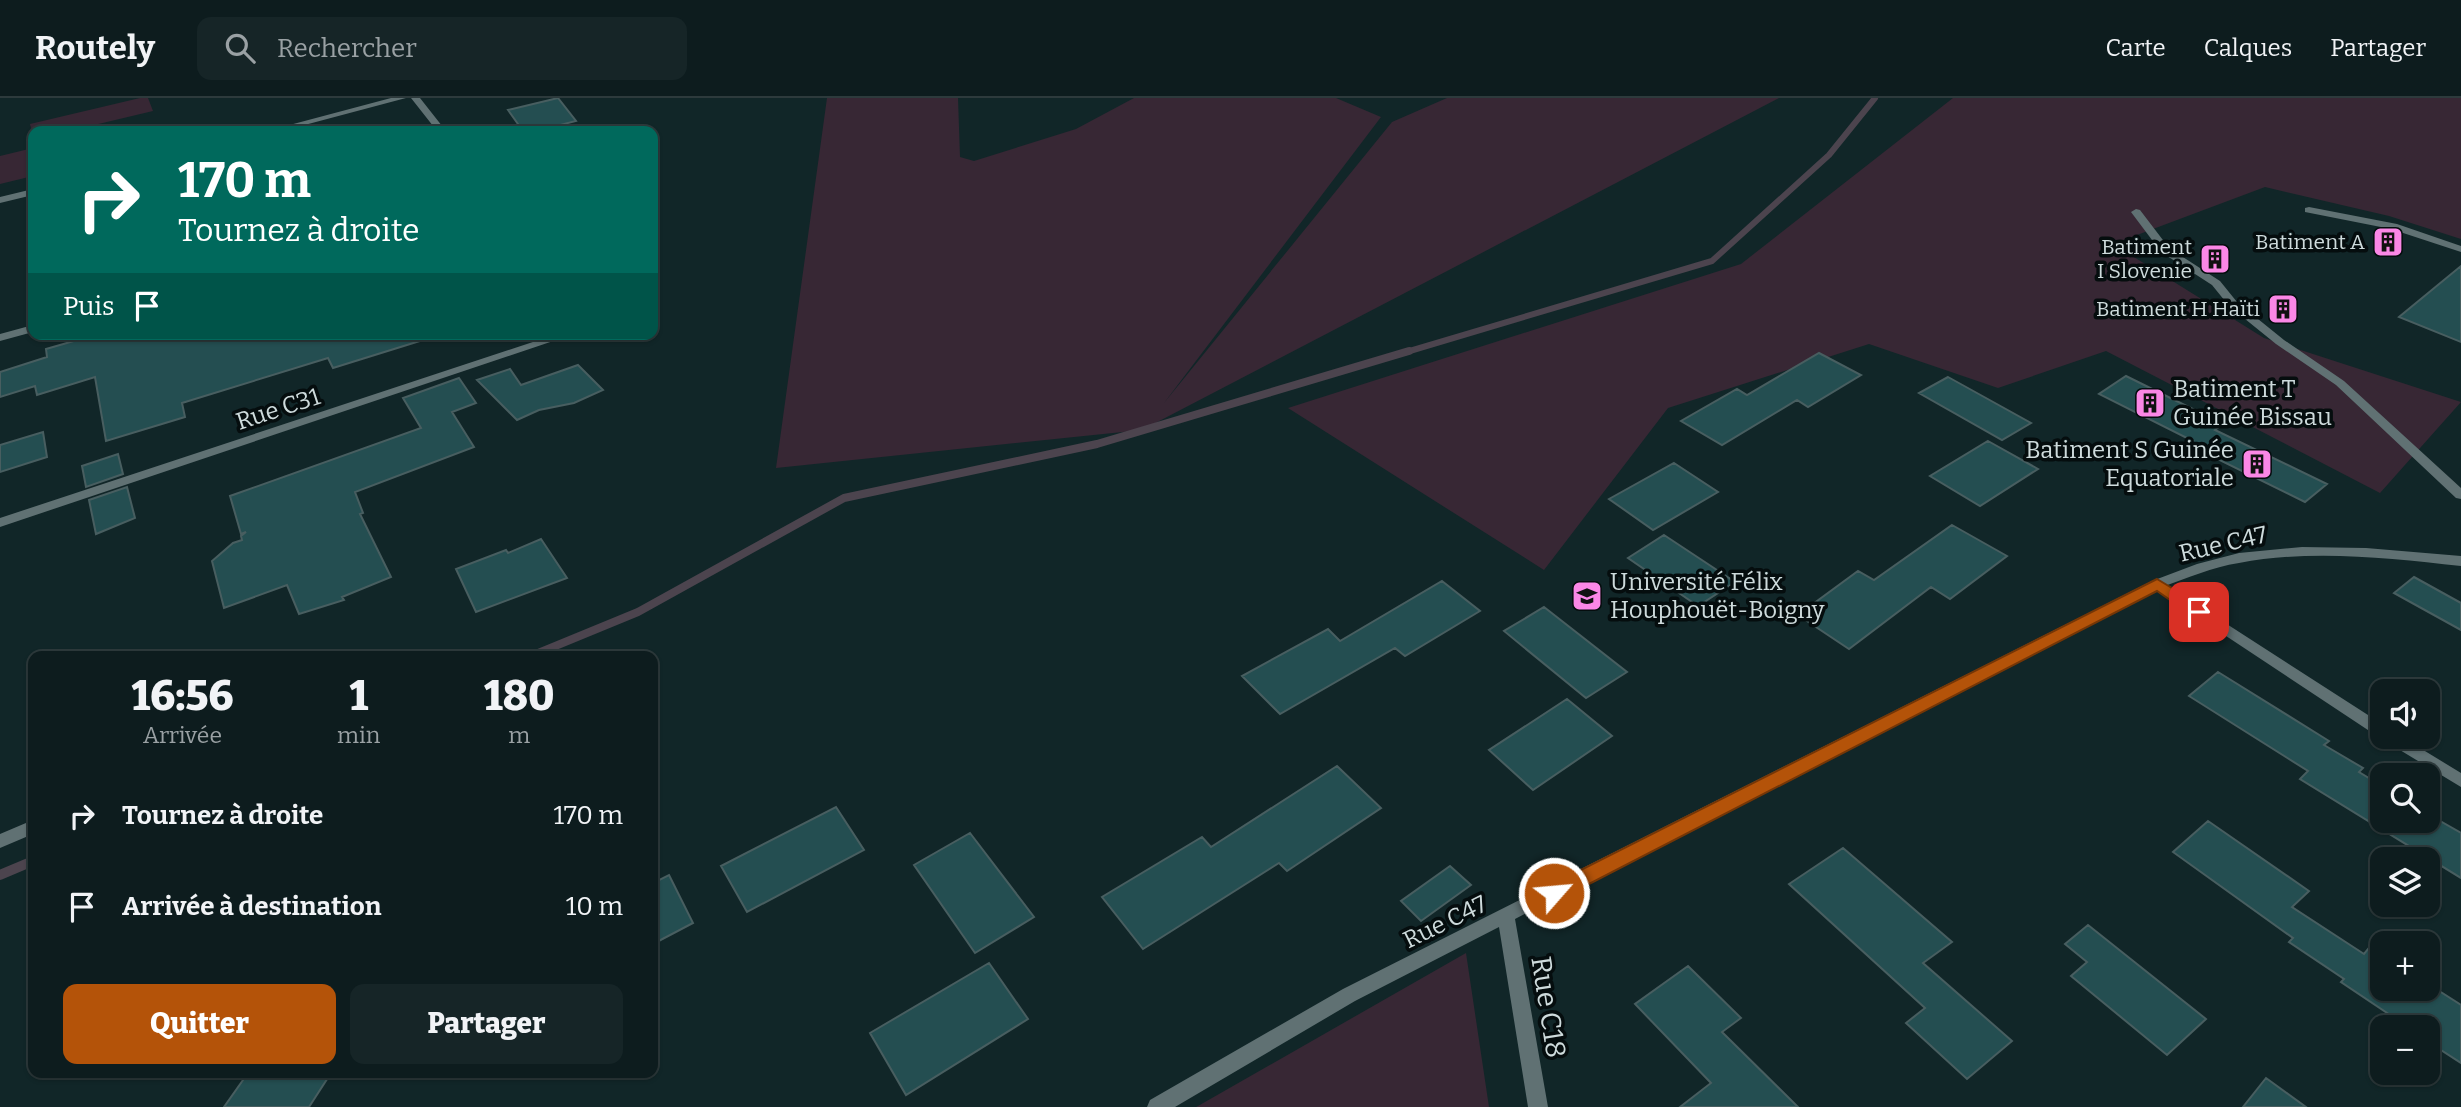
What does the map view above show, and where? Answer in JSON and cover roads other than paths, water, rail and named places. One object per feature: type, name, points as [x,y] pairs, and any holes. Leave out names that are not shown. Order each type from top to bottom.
[{"type":"street","points":[[292,126],[402,98]]},
{"type":"street","points":[[415,98],[438,126]]},
{"type":"street","points":[[0,200],[28,193]]},
{"type":"street","points":[[2309,210],[2393,226],[2461,249]]},
{"type":"street","points":[[2136,212],[2165,250],[2216,283],[2233,304],[2280,342],[2340,383],[2461,495]]},
{"type":"street","points":[[0,338],[28,330]]},
{"type":"street","name":"Rue C31","points":[[0,523],[551,340]]},
{"type":"street","name":"Rue C47","points":[[1157,1107],[1349,995],[2157,584],[2208,565],[2258,556],[2369,552],[2461,561]]},
{"type":"street","points":[[2157,584],[2370,724]]},
{"type":"street","points":[[2409,749],[2461,781]]},
{"type":"street","points":[[0,841],[28,829]]},
{"type":"street","name":"Rue C18","points":[[1506,917],[1538,1107]]},
{"type":"waterway","points":[[1403,353],[1712,261],[1829,155],[1875,98]]},
{"type":"waterway","points":[[543,651],[638,612],[844,498],[1097,444],[1409,351]]},
{"type":"waterway","points":[[0,875],[28,863]]},
{"type":"place","name":"Batiment A","points":[[2388,242]]},
{"type":"place","name":"Batiment I Slovenie","points":[[2215,259]]},
{"type":"place","name":"Batiment H Haïti","points":[[2283,309]]},
{"type":"place","name":"Batiment T Guinée Bissau","points":[[2150,403]]},
{"type":"place","name":"Batiment S Guinée Equatoriale","points":[[2257,464]]},
{"type":"place","name":"Université Félix Houphouët-Boigny","points":[[1587,596]]}]
